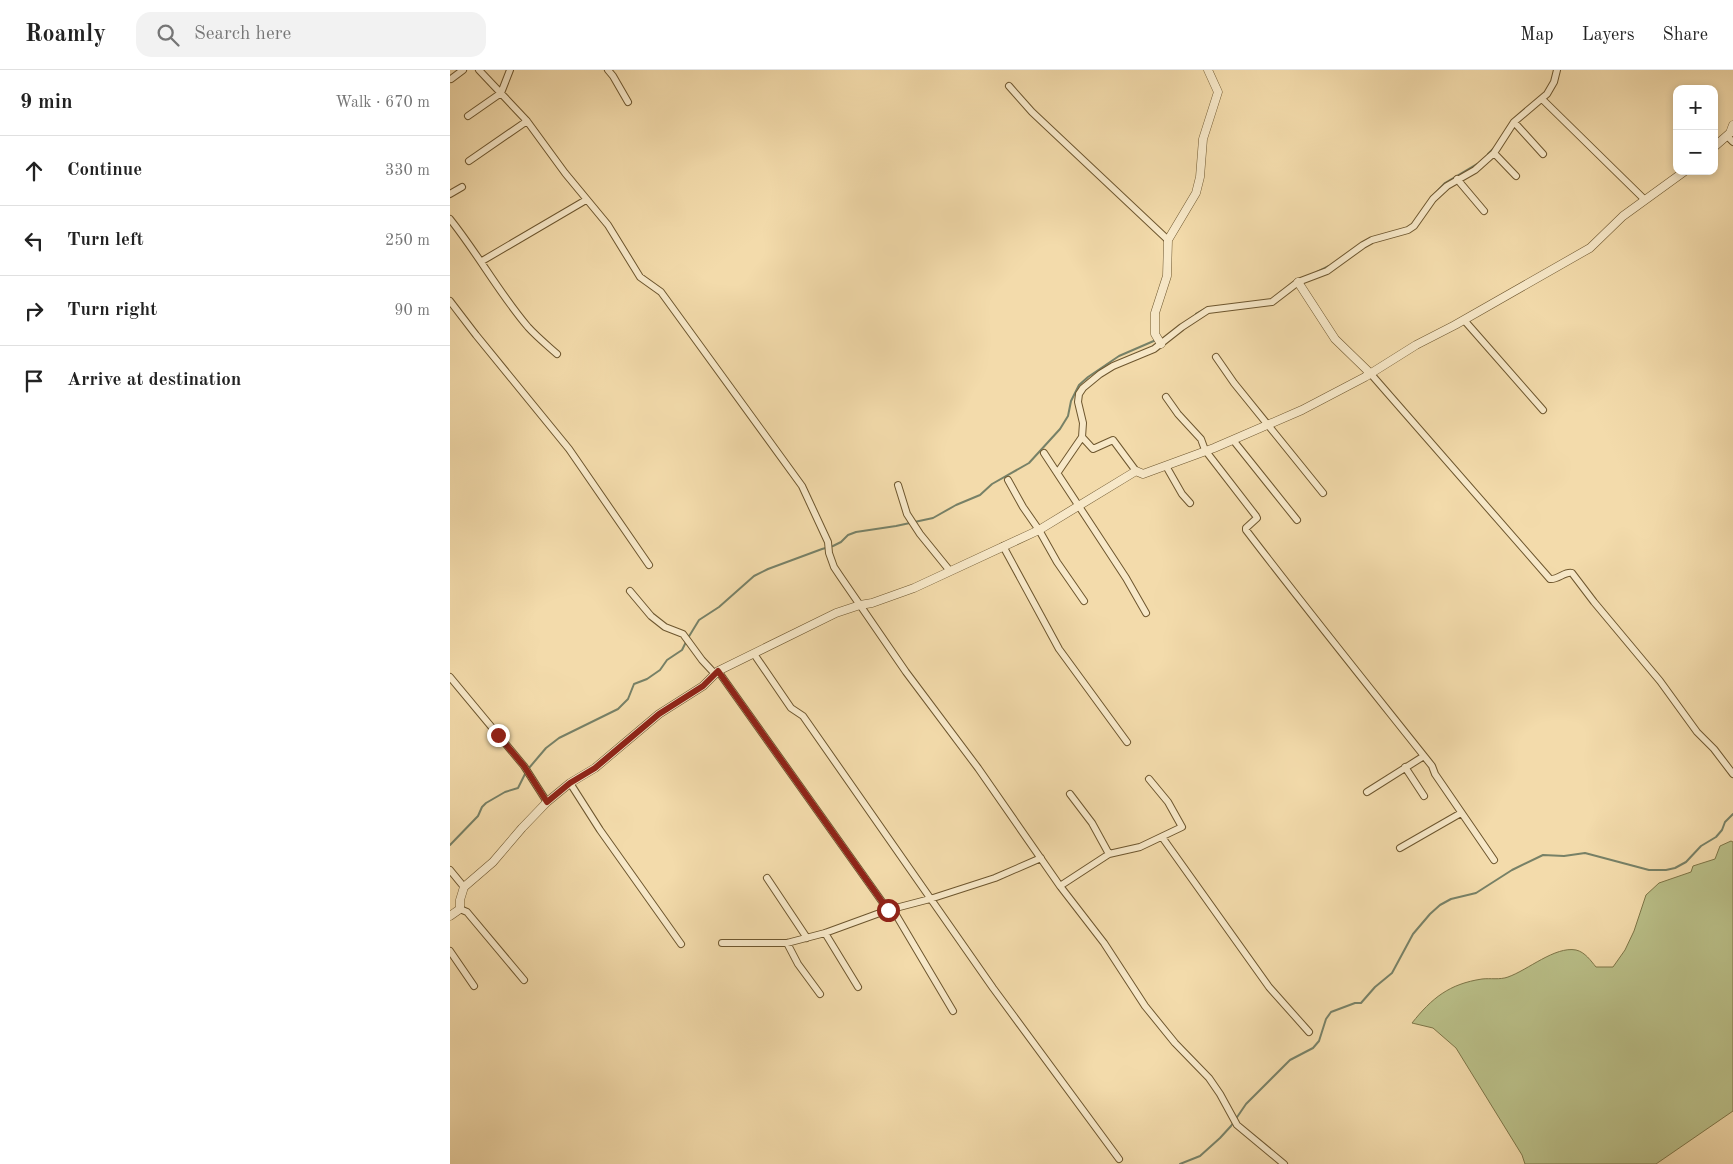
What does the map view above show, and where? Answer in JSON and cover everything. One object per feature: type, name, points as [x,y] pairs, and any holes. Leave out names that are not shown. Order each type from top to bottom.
[{"type":"street","points":[[452,80],[463,70]]},
{"type":"street","points":[[480,70],[526,121],[586,200],[608,225],[640,277],[661,292],[802,486],[828,542],[829,553],[834,567],[906,672],[978,768],[1060,886],[1104,943],[1145,1006],[1175,1043],[1209,1078],[1237,1125],[1284,1164]]},
{"type":"street","points":[[468,116],[501,93],[510,70]]},
{"type":"street","points":[[608,70],[628,102]]},
{"type":"street","points":[[1161,344],[1155,334],[1155,313],[1167,276],[1168,240],[1196,194],[1200,177],[1203,139],[1218,92],[1208,70]]},
{"type":"street","points":[[1058,472],[1082,437],[1083,423],[1078,402],[1079,394],[1083,388],[1100,374],[1113,366],[1154,349],[1208,310],[1272,302],[1298,282],[1326,271],[1372,240],[1408,230],[1414,226],[1433,199],[1447,186],[1475,170],[1494,153],[1514,122],[1542,99],[1552,88],[1557,70]]},
{"type":"street","points":[[1009,86],[1032,112],[1168,240]]},
{"type":"street","points":[[1542,99],[1645,200]]},
{"type":"street","points":[[469,161],[526,121]]},
{"type":"street","points":[[1514,122],[1543,154]]},
{"type":"street","points":[[1718,144],[1727,136],[1733,125]]},
{"type":"street","points":[[1727,136],[1733,142]]},
{"type":"street","points":[[1494,153],[1516,176]]},
{"type":"street","points":[[1082,437],[1093,450],[1113,440],[1136,471],[1143,474],[1233,440],[1302,410],[1590,248],[1623,216],[1679,175]]},
{"type":"street","points":[[1457,179],[1484,211]]},
{"type":"street","points":[[450,194],[462,187]]},
{"type":"street","points":[[482,261],[586,200]]},
{"type":"street","points":[[450,219],[482,261],[520,317],[556,354]]},
{"type":"street","points":[[1298,282],[1335,339],[1370,373],[1550,579],[1569,572],[1572,573],[1660,681],[1697,732],[1714,749],[1733,774]]},
{"type":"street","points":[[450,301],[476,336],[569,449],[649,565]]},
{"type":"street","points":[[1464,320],[1543,410]]},
{"type":"street","points":[[1216,357],[1323,493]]},
{"type":"street","points":[[1166,397],[1178,414],[1201,439],[1205,450],[1257,517],[1246,530],[1291,590],[1321,625],[1432,766],[1435,774],[1494,860]]},
{"type":"street","points":[[1233,440],[1297,520]]},
{"type":"street","points":[[1044,453],[1126,578],[1146,613]]},
{"type":"street","points":[[1166,466],[1182,494],[1190,503]]},
{"type":"street","points":[[460,909],[460,900],[464,887],[493,862],[547,802],[570,783],[595,768],[659,714],[703,686],[716,672],[836,613],[889,598],[1039,530],[1136,471]]},
{"type":"street","points":[[1008,480],[1057,562],[1084,601]]},
{"type":"street","points":[[898,485],[907,514],[950,571]]},
{"type":"street","points":[[1003,546],[1059,649],[1127,742]]},
{"type":"street","points":[[630,592],[651,616],[665,627],[684,634],[702,660],[716,672],[890,909],[953,1011]]},
{"type":"street","points":[[754,654],[791,708],[803,716],[998,996],[1119,1158]]},
{"type":"street","points":[[450,678],[524,766],[547,802]]},
{"type":"street","points":[[1366,792],[1424,756]]},
{"type":"street","points":[[1405,767],[1424,796]]},
{"type":"street","points":[[1060,886],[1109,854],[1140,847],[1181,828],[1182,825],[1168,802],[1149,779]]},
{"type":"street","points":[[570,783],[600,830],[681,944]]},
{"type":"street","points":[[1070,794],[1092,823],[1109,854]]},
{"type":"street","points":[[1400,848],[1461,813]]},
{"type":"street","points":[[1162,836],[1269,987],[1309,1032]]},
{"type":"street","points":[[722,942],[787,943],[825,934],[890,909],[930,899],[995,878],[1041,858]]},
{"type":"street","points":[[450,870],[464,887]]},
{"type":"street","points":[[767,878],[807,938]]},
{"type":"street","points":[[450,916],[460,909]]},
{"type":"street","points":[[460,909],[467,912],[524,980]]},
{"type":"street","points":[[825,934],[858,987]]},
{"type":"street","points":[[787,943],[798,964],[820,994]]},
{"type":"street","points":[[450,950],[474,986]]},
{"type":"green space","points":[[1731,841],[1733,842],[1733,1111],[1656,1164],[1525,1164],[1522,1155],[1456,1048],[1433,1028],[1412,1023],[1434,999],[1460,984],[1482,979],[1508,977],[1559,952],[1576,950],[1585,955],[1596,967],[1613,967],[1625,950],[1634,931],[1646,895],[1659,883],[1691,872],[1693,866],[1715,859],[1720,846]]},
{"type":"waterway","points":[[1488,154],[1495,147]]},
{"type":"waterway","points":[[1431,198],[1445,183],[1477,164]]},
{"type":"waterway","points":[[1317,272],[1329,266]]},
{"type":"waterway","points":[[1196,314],[1207,308]]},
{"type":"waterway","points":[[688,638],[699,620],[719,607],[754,576],[768,569],[833,546],[841,542],[848,535],[856,532],[933,518],[956,505],[980,495],[992,484],[1029,463],[1060,429],[1068,416],[1071,401],[1079,385],[1088,377],[1119,356],[1156,340]]},
{"type":"waterway","points":[[529,768],[546,748],[559,738],[618,709],[628,699],[634,684],[647,679],[660,670],[667,660],[682,650],[686,642]]},
{"type":"waterway","points":[[450,845],[478,816],[486,803],[505,792],[518,788],[526,772]]},
{"type":"waterway","points":[[1180,1164],[1200,1156],[1220,1138],[1246,1104],[1290,1060],[1313,1048],[1319,1041],[1326,1019],[1331,1012],[1355,1003],[1361,1003],[1375,987],[1392,973],[1413,934],[1440,905],[1451,899],[1476,893],[1512,870],[1543,855],[1564,856],[1585,853],[1649,870],[1675,868],[1686,862],[1701,846],[1716,837],[1722,830],[1725,822],[1733,814]]},
{"type":"route","points":[[498,735],[524,766],[547,802],[570,783],[595,768],[659,714],[686,695],[703,686],[718,671],[888,910]]}]
